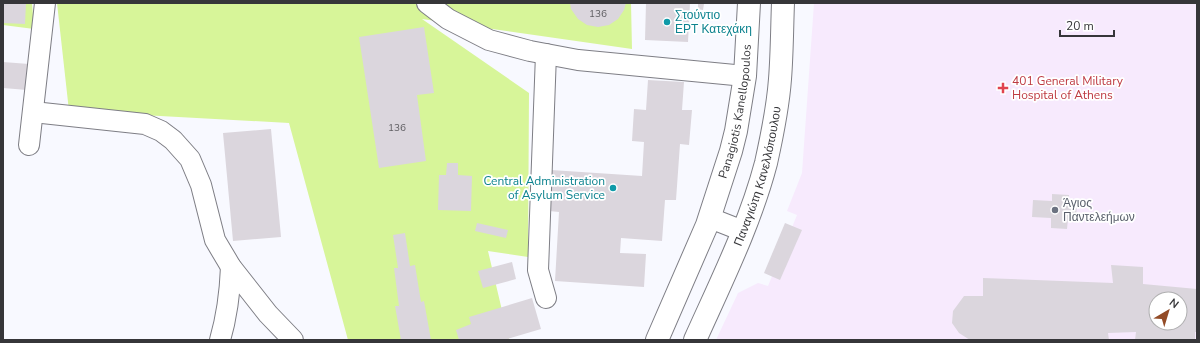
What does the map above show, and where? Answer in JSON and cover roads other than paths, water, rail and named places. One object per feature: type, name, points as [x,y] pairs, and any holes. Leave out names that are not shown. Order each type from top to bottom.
[{"type":"main road","name":"Panagiotis Kanellopoulos","points":[[710,218],[736,131],[745,76],[749,3]]},
{"type":"main road","name":"Παναγιώτη Κανελλόπουλου","points":[[694,340],[743,231],[766,164],[780,80],[783,3]]},
{"type":"main road","points":[[657,340],[710,218]]},
{"type":"lane","points":[[30,145],[45,3]]},
{"type":"lane","points":[[427,3],[448,19],[490,40],[546,54],[578,60],[745,76]]},
{"type":"lane","points":[[546,54],[538,270],[546,298]]},
{"type":"lane","points":[[33,112],[145,124],[161,131],[173,140],[190,159],[201,185],[215,240],[231,267],[268,314],[293,340]]},
{"type":"lane","points":[[710,218],[743,231]]},
{"type":"lane","points":[[220,340],[226,322],[231,267]]},
{"type":"place","name":"Στούντιο ΕΡΤ Κατεχάκη","points":[[667,22]]},
{"type":"place","name":"401 General Military Hospital of Athens","points":[[1003,88]]},
{"type":"place","name":"Central Administration of Asylum Service","points":[[613,188]]},
{"type":"place","name":"Άγιος Παντελεήμων","points":[[1055,210]]}]
